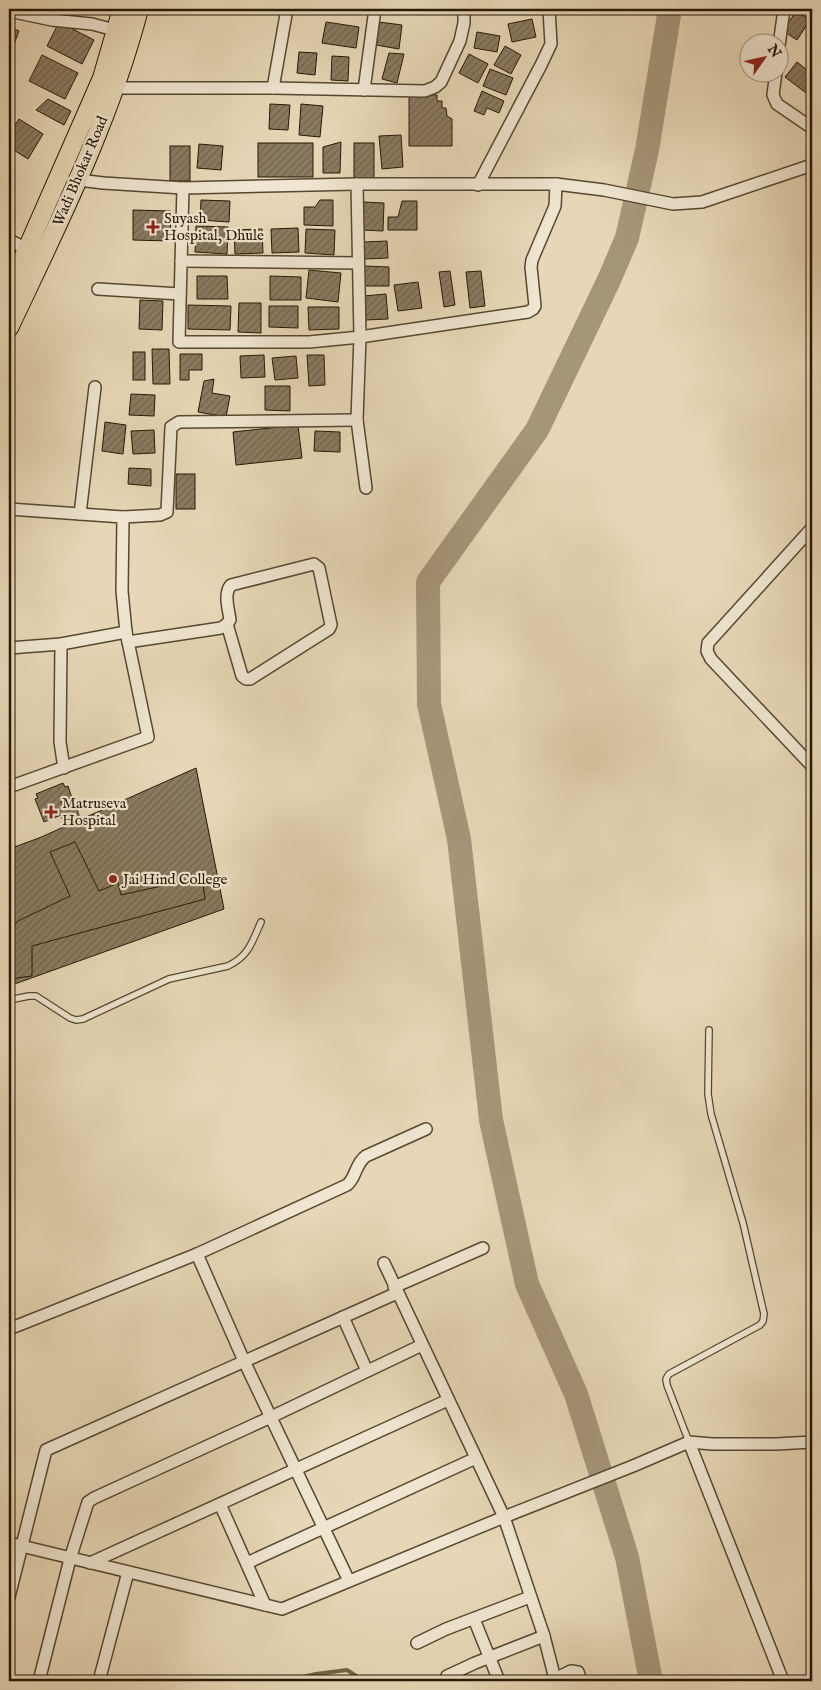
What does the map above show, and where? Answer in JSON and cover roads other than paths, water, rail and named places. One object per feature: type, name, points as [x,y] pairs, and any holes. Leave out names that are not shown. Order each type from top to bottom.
[{"type":"main road","name":"Wadi Bhokar Road","points":[[9,328],[79,180],[115,88],[124,33],[122,9]]},
{"type":"main road","name":"Wadi Bhokar Road","points":[[9,290],[102,78],[124,33],[139,9]]},
{"type":"street","points":[[273,88],[287,9]]},
{"type":"street","points":[[364,90],[376,9]]},
{"type":"street","points":[[115,88],[273,88],[425,91],[435,87],[440,82],[460,41],[464,23],[464,9]]},
{"type":"street","points":[[478,185],[551,44],[549,9]]},
{"type":"street","points":[[781,32],[784,9]]},
{"type":"street","points":[[9,11],[52,20],[92,24],[124,33]]},
{"type":"street","points":[[775,82],[774,100],[777,104],[812,128]]},
{"type":"street","points":[[79,180],[183,188],[357,184],[556,184],[604,190],[673,204],[702,202],[812,165]]},
{"type":"street","points":[[357,184],[360,337],[357,420],[366,488]]},
{"type":"street","points":[[183,188],[179,342],[309,342],[360,337],[488,319],[528,312],[533,309],[535,306],[532,260],[555,206],[556,184]]},
{"type":"street","points":[[9,240],[27,249]]},
{"type":"street","points":[[181,261],[358,263]]},
{"type":"street","points":[[98,289],[180,294]]},
{"type":"street","points":[[80,514],[95,387]]},
{"type":"street","points":[[9,509],[123,517],[160,515],[167,512],[171,427],[174,424],[180,422],[357,420]]},
{"type":"street","points":[[9,787],[148,738],[127,637],[122,591],[123,517]]},
{"type":"street","points":[[812,528],[708,643],[707,651],[711,659],[812,766]]},
{"type":"street","points":[[9,648],[221,628],[230,620],[226,593],[231,585],[314,564],[319,568],[331,625],[329,629],[250,679],[242,676],[227,624]]},
{"type":"street","points":[[61,644],[60,742],[64,768]]},
{"type":"street","points":[[9,1329],[196,1254],[347,1185],[351,1182],[360,1160],[426,1129]]},
{"type":"street","points":[[9,1597],[46,1450],[343,1317],[483,1248]]},
{"type":"street","points":[[196,1254],[244,1361],[349,1581]]},
{"type":"street","points":[[384,1262],[504,1517],[544,1636],[554,1680],[571,1671],[575,1671],[582,1681]]},
{"type":"street","points":[[343,1317],[367,1371]]},
{"type":"street","points":[[39,1681],[70,1559],[88,1502],[422,1345]]},
{"type":"street","points":[[90,1563],[448,1400]]},
{"type":"street","points":[[689,1442],[783,1681]]},
{"type":"street","points":[[9,1543],[282,1609],[689,1442],[767,1444],[812,1442]]},
{"type":"street","points":[[247,1562],[476,1458]]},
{"type":"street","points":[[220,1504],[265,1605]]},
{"type":"street","points":[[99,1681],[128,1572]]},
{"type":"street","points":[[417,1643],[446,1629],[474,1620],[530,1597]]},
{"type":"street","points":[[474,1620],[499,1681]]},
{"type":"street","points":[[447,1676],[544,1636]]},
{"type":"lane","points":[[9,1000],[36,996],[70,1018],[82,1019],[169,979],[228,966],[237,962],[249,949],[261,922]]},
{"type":"lane","points":[[689,1442],[666,1379],[669,1374],[760,1325],[764,1314],[743,1223],[711,1114],[708,1094],[709,1030]]},
{"type":"waterway","points":[[651,1681],[627,1557],[576,1394],[527,1284],[491,1120],[459,839],[429,704],[428,582],[537,430],[609,280],[627,238],[647,150],[670,9]]},
{"type":"waterway","points":[[285,1681],[347,1670],[364,1681]]},
{"type":"waterway","points":[[188,1681],[194,1679],[232,1681]]},
{"type":"place","name":"Suyash Hospital, Dhule","points":[[153,227]]},
{"type":"place","name":"Matruseva Hospital","points":[[51,812]]},
{"type":"place","name":"Jai Hind College","points":[[113,879]]}]
